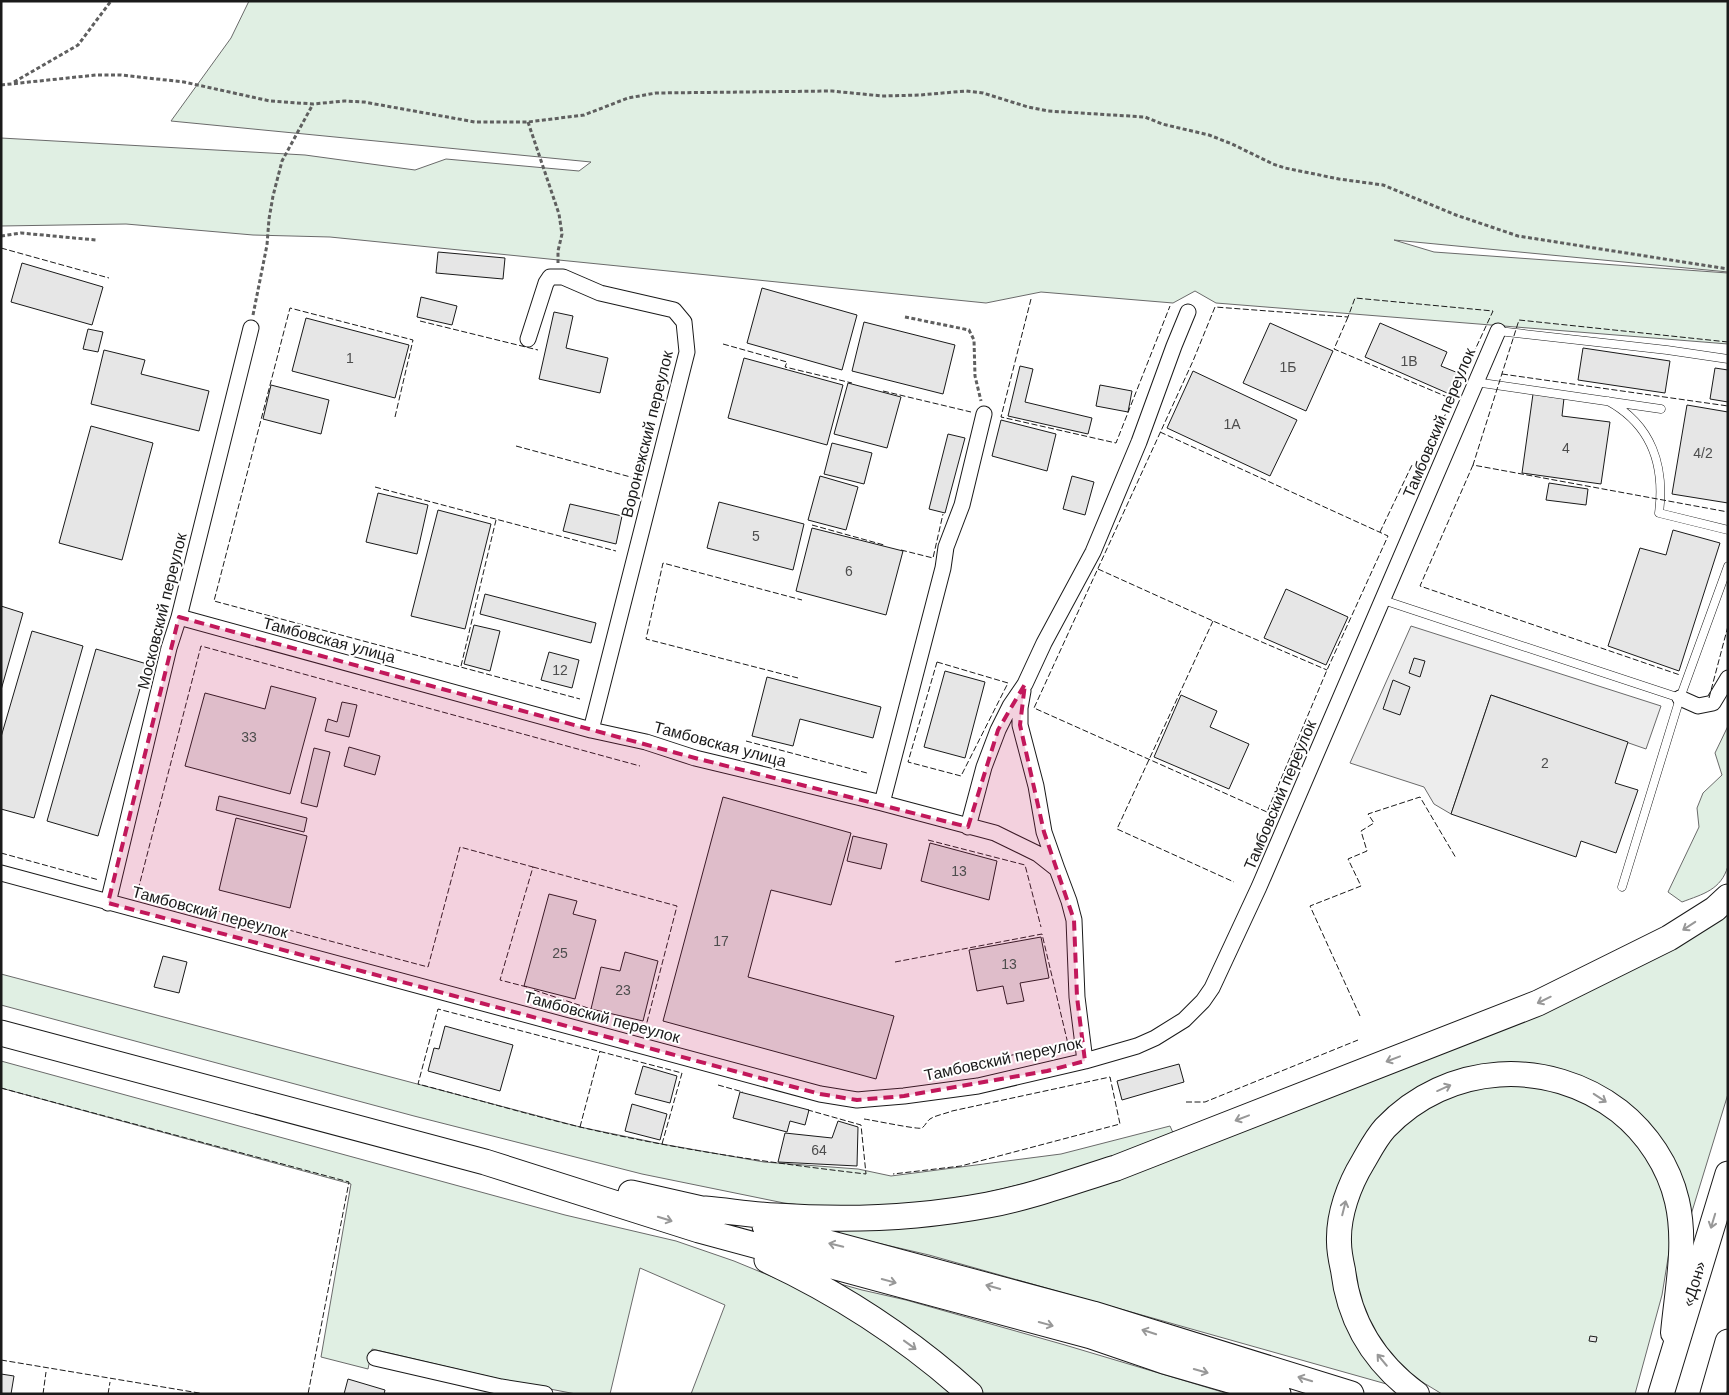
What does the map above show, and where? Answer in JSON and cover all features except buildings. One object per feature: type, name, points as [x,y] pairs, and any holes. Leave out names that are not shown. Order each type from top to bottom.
[{"type":"highway","points":[[702,1219],[903,1216],[989,1204],[1116,1168],[1538,1003],[1669,938],[1714,909],[1728,897]]},
{"type":"highway","points":[[1,1033],[702,1219],[1093,1314],[1351,1394]]},
{"type":"highway","name":"«Дон»","points":[[1661,1394],[1728,1174]]},
{"type":"highway","points":[[702,1219],[769,1261],[832,1294],[910,1344],[970,1394]]},
{"type":"highway","points":[[702,1219],[1092,1336],[1164,1361],[1278,1394]]},
{"type":"highway","points":[[1720,1380],[1728,1342]]},
{"type":"main road","points":[[1417,1394],[1380,1358],[1366,1340],[1355,1319],[1347,1298],[1339,1241],[1344,1206],[1356,1173],[1384,1129],[1398,1116],[1409,1107],[1444,1086],[1496,1075],[1552,1078],[1592,1093],[1626,1117],[1648,1141],[1659,1157],[1677,1198],[1681,1218],[1681,1259],[1668,1369]]},
{"type":"street","points":[[528,339],[546,283],[550,277],[563,277]]},
{"type":"street","name":"Воронежский переулок","points":[[563,277],[600,292],[674,310],[684,322],[686,352],[592,730]]},
{"type":"street","points":[[968,827],[984,767],[998,730],[1010,706],[1025,684],[1044,643],[1093,552],[1110,514],[1188,312]]},
{"type":"street","name":"Московский переулок","points":[[108,903],[169,648],[179,617],[251,328]]},
{"type":"street","name":"Тамбовский переулок","points":[[1,873],[820,1094],[857,1100],[978,1086],[1085,1061],[1136,1046],[1155,1038],[1184,1020],[1203,1001],[1212,988],[1260,887],[1498,331]]},
{"type":"street","points":[[882,803],[943,568],[946,547],[962,505],[984,414]]},
{"type":"street","name":"Тамбовская улица","points":[[179,617],[592,730],[646,742],[695,758],[882,803],[995,833],[1038,854],[1057,869]]},
{"type":"street","points":[[1680,698],[1698,706],[1714,703],[1728,678]]},
{"type":"street","points":[[1025,684],[1020,708],[1020,725],[1036,786],[1044,832],[1074,920],[1077,997],[1085,1061]]},
{"type":"street","points":[[374,1358],[501,1387],[545,1394]]},
{"type":"lane","points":[[1498,331],[1667,350],[1728,359]]},
{"type":"lane","points":[[1475,382],[1661,409]]},
{"type":"lane","points":[[1608,401],[1628,414],[1639,425],[1647,438],[1659,466],[1661,498],[1659,513],[1728,530]]},
{"type":"lane","points":[[1622,887],[1680,698],[1728,566]]},
{"type":"lane","points":[[1383,600],[1680,698]]},
{"type":"path","points":[[1,85],[12,82],[78,45],[112,1]]},
{"type":"path","points":[[12,82],[38,82],[96,75],[121,75],[184,82],[270,100],[313,104],[364,102],[475,122],[528,122],[584,115],[628,98],[656,93],[832,91],[882,96],[966,91],[983,93],[1048,111],[1145,117],[1162,124],[1209,134],[1273,164],[1286,168],[1339,179],[1383,185],[1464,218],[1518,236],[1728,269]]},
{"type":"path","points":[[251,328],[268,245],[269,219],[273,196],[282,161],[313,104]]},
{"type":"path","points":[[528,122],[559,214],[562,234],[558,250],[558,264],[563,277]]},
{"type":"path","points":[[1,236],[20,233],[96,240]]},
{"type":"path","points":[[905,317],[969,330],[974,340],[975,376],[984,414]]},
{"type":"highlighted area","points":[[179,617],[695,758],[968,827],[998,730],[1025,684],[1020,725],[1044,832],[1074,920],[1077,997],[1085,1061],[1047,1071],[904,1096],[857,1100],[820,1094],[108,903]]},
{"type":"green space","points":[[249,1],[1728,1],[1728,272],[1394,240],[1434,252],[1728,273],[1728,344],[1216,303],[1195,291],[1173,303],[1041,292],[986,303],[330,237],[253,235],[126,224],[1,226],[1,138],[305,155],[415,170],[446,159],[579,171],[591,162],[171,121],[231,38]]},
{"type":"green space","points":[[1728,726],[1728,866],[1721,881],[1716,886],[1682,902],[1668,892],[1699,827],[1697,808],[1703,793],[1722,775],[1715,753]]},
{"type":"green space","points":[[1728,913],[1728,1094],[1690,1218],[1670,1246],[1662,1295],[1635,1394],[1442,1394],[1414,1377],[1390,1385],[929,1255],[839,1234],[839,1229],[1026,1206]]},
{"type":"green space","points":[[1,974],[580,1127],[764,1162],[858,1169],[891,1176],[1061,1154],[1170,1126],[1174,1135],[1047,1178],[968,1197],[908,1206],[826,1208],[784,1203],[642,1174],[414,1116],[1,1005]]},
{"type":"green space","points":[[1,1061],[565,1215],[676,1241],[734,1261],[785,1282],[826,1280],[906,1300],[1229,1394],[691,1394],[725,1305],[640,1268],[610,1394],[576,1394],[508,1381],[372,1349],[368,1369],[321,1357],[351,1184],[1,1088]]},
{"type":"shaded area","points":[[1411,626],[1661,706],[1646,749],[1491,695],[1451,814],[1434,804],[1424,787],[1350,763]]},
{"type":"fence","points":[[1,248],[109,278]]},
{"type":"fence","points":[[1160,432],[1388,536],[1327,670],[1267,812],[1034,708],[1193,361],[1215,307],[1348,317],[1355,298],[1493,311],[1462,378]]},
{"type":"fence","points":[[1031,299],[1001,417],[1116,443],[1170,306]]},
{"type":"fence","points":[[395,417],[413,340],[290,308],[214,601],[580,699]]},
{"type":"fence","points":[[1348,317],[1334,349],[1452,399]]},
{"type":"fence","points":[[1728,342],[1519,320],[1473,465],[1728,512]]},
{"type":"fence","points":[[420,321],[538,350]]},
{"type":"fence","points":[[723,344],[787,362],[785,367],[852,383]]},
{"type":"fence","points":[[1502,374],[1728,406]]},
{"type":"fence","points":[[883,391],[971,412]]},
{"type":"fence","points":[[1380,532],[1412,465],[1420,468],[1455,394]]},
{"type":"fence","points":[[516,446],[638,479]]},
{"type":"fence","points":[[1473,465],[1420,586],[1680,675]]},
{"type":"fence","points":[[375,487],[616,551]]},
{"type":"fence","points":[[901,550],[933,558],[943,514]]},
{"type":"fence","points":[[461,666],[496,520]]},
{"type":"fence","points":[[812,525],[884,545]]},
{"type":"fence","points":[[798,678],[646,639],[663,563],[802,600]]},
{"type":"fence","points":[[1098,569],[1327,670]]},
{"type":"fence","points":[[1213,621],[1117,829],[1234,882]]},
{"type":"fence","points":[[1709,698],[1728,626]]},
{"type":"fence","points":[[527,987],[500,980],[533,867],[460,847],[428,967],[138,890],[201,646],[640,766]]},
{"type":"fence","points":[[937,662],[1008,683],[961,776],[908,762],[937,662]]},
{"type":"fence","points":[[746,741],[867,773]]},
{"type":"fence","points":[[1360,1016],[1310,906],[1361,886],[1348,859],[1367,851],[1361,831],[1374,823],[1368,814],[1420,797],[1456,858]]},
{"type":"fence","points":[[928,840],[1025,865],[1041,927]]},
{"type":"fence","points":[[1,853],[99,880]]},
{"type":"fence","points":[[533,867],[677,906],[646,1026]]},
{"type":"fence","points":[[895,962],[1042,934],[1068,1044],[987,1060]]},
{"type":"fence","points":[[534,990],[591,1009]]},
{"type":"fence","points":[[662,1144],[682,1073],[438,1009],[418,1084],[615,1135],[686,1149],[866,1174],[861,1125],[808,1110]]},
{"type":"fence","points":[[1186,1102],[1205,1102],[1358,1040]]},
{"type":"fence","points":[[580,1127],[600,1051]]},
{"type":"fence","points":[[864,1119],[922,1128],[932,1118],[952,1111],[1110,1077],[1120,1124],[961,1166],[893,1174]]},
{"type":"fence","points":[[718,1085],[743,1092]]},
{"type":"fence","points":[[1,1088],[349,1182],[308,1394]]},
{"type":"fence","points":[[1,1360],[205,1394]]},
{"type":"fence","points":[[43,1394],[46,1372]]},
{"type":"fence","points":[[108,1394],[110,1382]]}]
